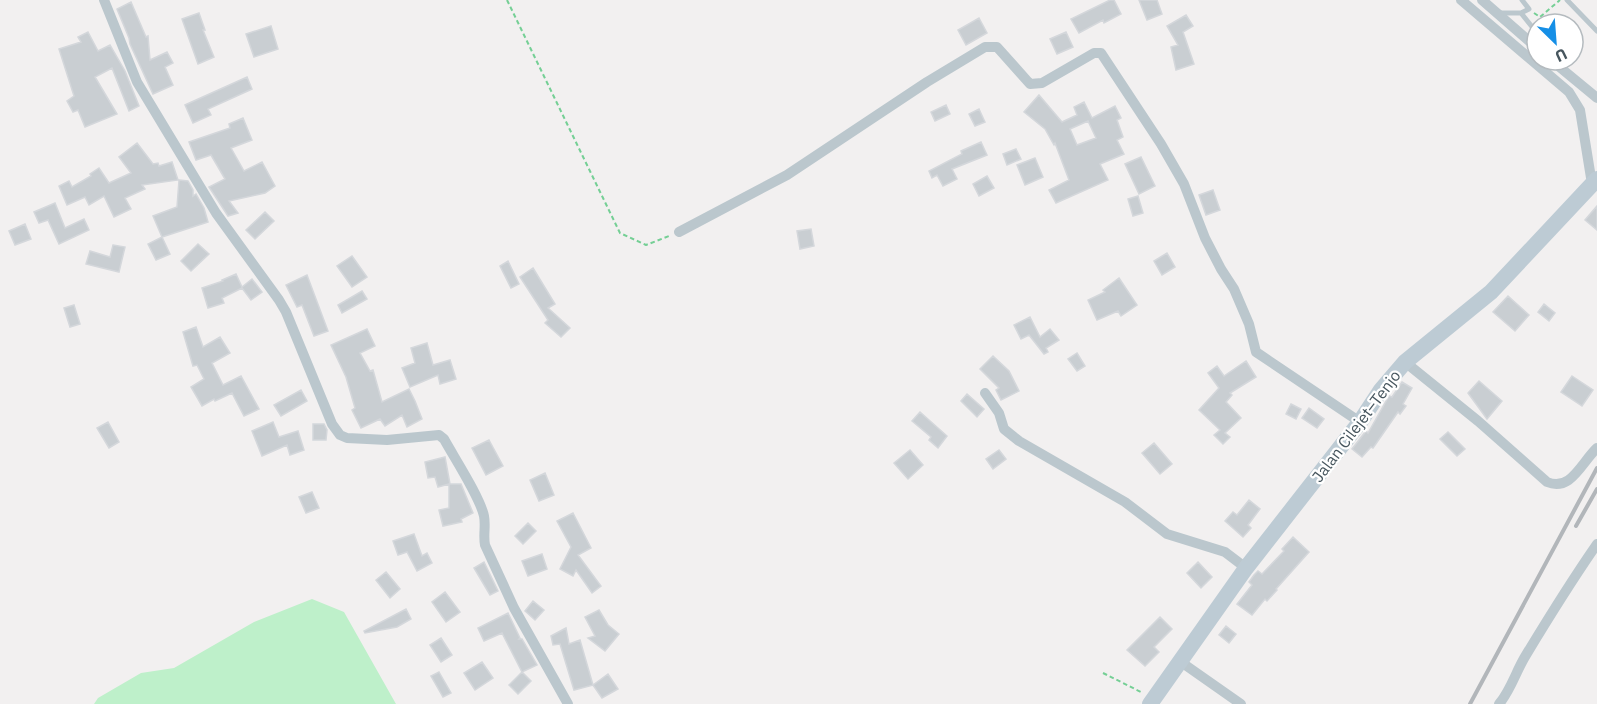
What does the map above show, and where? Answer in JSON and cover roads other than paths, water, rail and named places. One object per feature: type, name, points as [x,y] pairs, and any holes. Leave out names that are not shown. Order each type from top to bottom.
[{"type":"main road","name":"Jalan Cilejet–Tenjo","points":[[1152,701],[1246,568],[1360,422],[1381,390],[1406,362],[1491,292],[1595,181]]},
{"type":"street","points":[[104,0],[137,82],[216,213],[286,312],[332,424],[340,435],[347,438],[387,440],[431,434],[439,435],[444,439],[481,507],[485,522],[483,536],[485,545],[514,608],[568,704]]},
{"type":"street","points":[[1461,0],[1569,92],[1580,110],[1595,181]]},
{"type":"street","points":[[1482,0],[1525,37]]},
{"type":"street","points":[[679,232],[787,175],[927,82],[985,47],[997,46],[1030,84],[1042,82],[1094,53],[1101,53],[1161,144],[1184,184],[1205,238],[1234,289],[1249,324],[1256,352],[1360,422]]},
{"type":"street","points":[[1566,72],[1596,97],[1580,110]]},
{"type":"street","points":[[1406,362],[1554,486],[1567,483],[1597,448]]},
{"type":"street","points":[[986,393],[999,413],[1004,429],[1019,441],[1125,502],[1167,534],[1225,552],[1246,568]]},
{"type":"street","points":[[1499,704],[1506,696],[1529,649],[1597,544]]},
{"type":"street","points":[[1181,662],[1241,704]]},
{"type":"lane","points":[[1497,13],[1521,13],[1529,9],[1522,0]]},
{"type":"lane","points":[[1567,0],[1597,31]]},
{"type":"lane","points":[[1521,13],[1525,18]]},
{"type":"railway","points":[[1470,704],[1597,468]]},
{"type":"railway","points":[[1576,526],[1597,489]]}]
